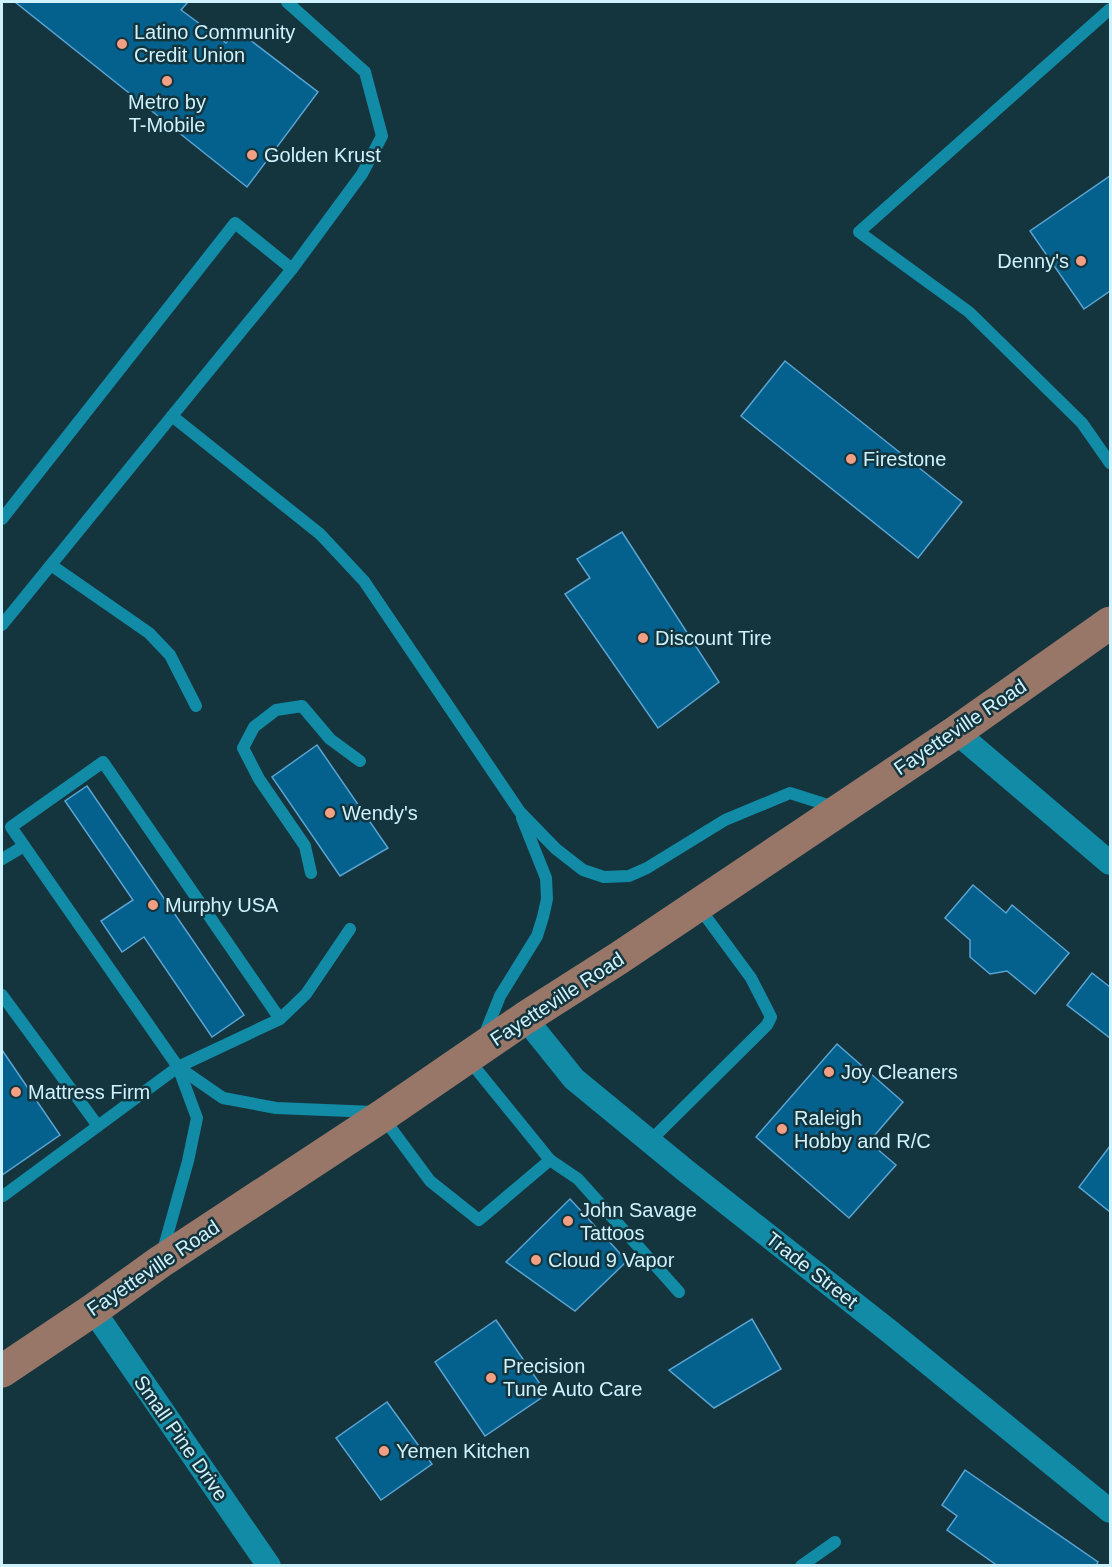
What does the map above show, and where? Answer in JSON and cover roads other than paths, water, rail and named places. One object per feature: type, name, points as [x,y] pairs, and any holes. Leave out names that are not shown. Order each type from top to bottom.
[{"type":"highway","name":"Fayetteville Road","points":[[2,1371],[160,1262],[956,732],[1110,623]]},
{"type":"street","points":[[956,732],[1110,863]]},
{"type":"street","name":"Trade Street","points":[[525,1018],[574,1080],[1110,1511]]},
{"type":"street","name":"Small Pine Drive","points":[[93,1310],[269,1566]]},
{"type":"lane","points":[[2,625],[292,269],[362,174],[382,136],[365,72],[286,2]]},
{"type":"lane","points":[[1110,9],[859,232],[969,312],[1082,423],[1110,462]]},
{"type":"lane","points":[[2,519],[235,223],[292,269]]},
{"type":"lane","points":[[172,416],[320,534],[364,581],[520,812],[556,849],[583,870],[604,877],[629,876],[647,868],[725,820],[790,793],[840,809]]},
{"type":"lane","points":[[51,565],[149,633],[170,655],[196,706]]},
{"type":"lane","points":[[311,873],[305,846],[259,779],[243,748],[254,727],[276,710],[302,706],[330,739],[360,760]]},
{"type":"lane","points":[[160,1262],[188,1161],[197,1118],[178,1068],[11,827],[104,762],[280,1019]]},
{"type":"lane","points":[[520,812],[546,878],[547,899],[537,936],[500,996],[473,1054],[550,1160],[578,1179],[679,1292]]},
{"type":"lane","points":[[2,859],[24,846]]},
{"type":"lane","points":[[650,1141],[767,1025],[771,1017],[751,978],[698,905]]},
{"type":"lane","points":[[3,1196],[178,1068],[280,1019],[306,994],[350,930]]},
{"type":"lane","points":[[2,995],[98,1126]]},
{"type":"lane","points":[[178,1068],[224,1098],[276,1108],[385,1114],[430,1181],[479,1220],[550,1160]]},
{"type":"lane","points":[[801,1566],[835,1542]]},
{"type":"place","name":"Latino Community Credit Union","points":[[122,44]]},
{"type":"place","name":"Metro by T-Mobile","points":[[167,81]]},
{"type":"place","name":"Golden Krust","points":[[252,155]]},
{"type":"place","name":"Denny's","points":[[1081,261]]},
{"type":"place","name":"Firestone","points":[[851,459]]},
{"type":"place","name":"Discount Tire","points":[[643,638]]},
{"type":"place","name":"Wendy's","points":[[330,813]]},
{"type":"place","name":"Murphy USA","points":[[153,905]]},
{"type":"place","name":"Joy Cleaners","points":[[829,1072]]},
{"type":"place","name":"Mattress Firm","points":[[16,1092]]},
{"type":"place","name":"Raleigh Hobby and R/C","points":[[782,1129]]},
{"type":"place","name":"John Savage Tattoos","points":[[568,1221]]},
{"type":"place","name":"Cloud 9 Vapor","points":[[536,1260]]},
{"type":"place","name":"Precision Tune Auto Care","points":[[491,1378]]},
{"type":"place","name":"Yemen Kitchen","points":[[384,1451]]}]
